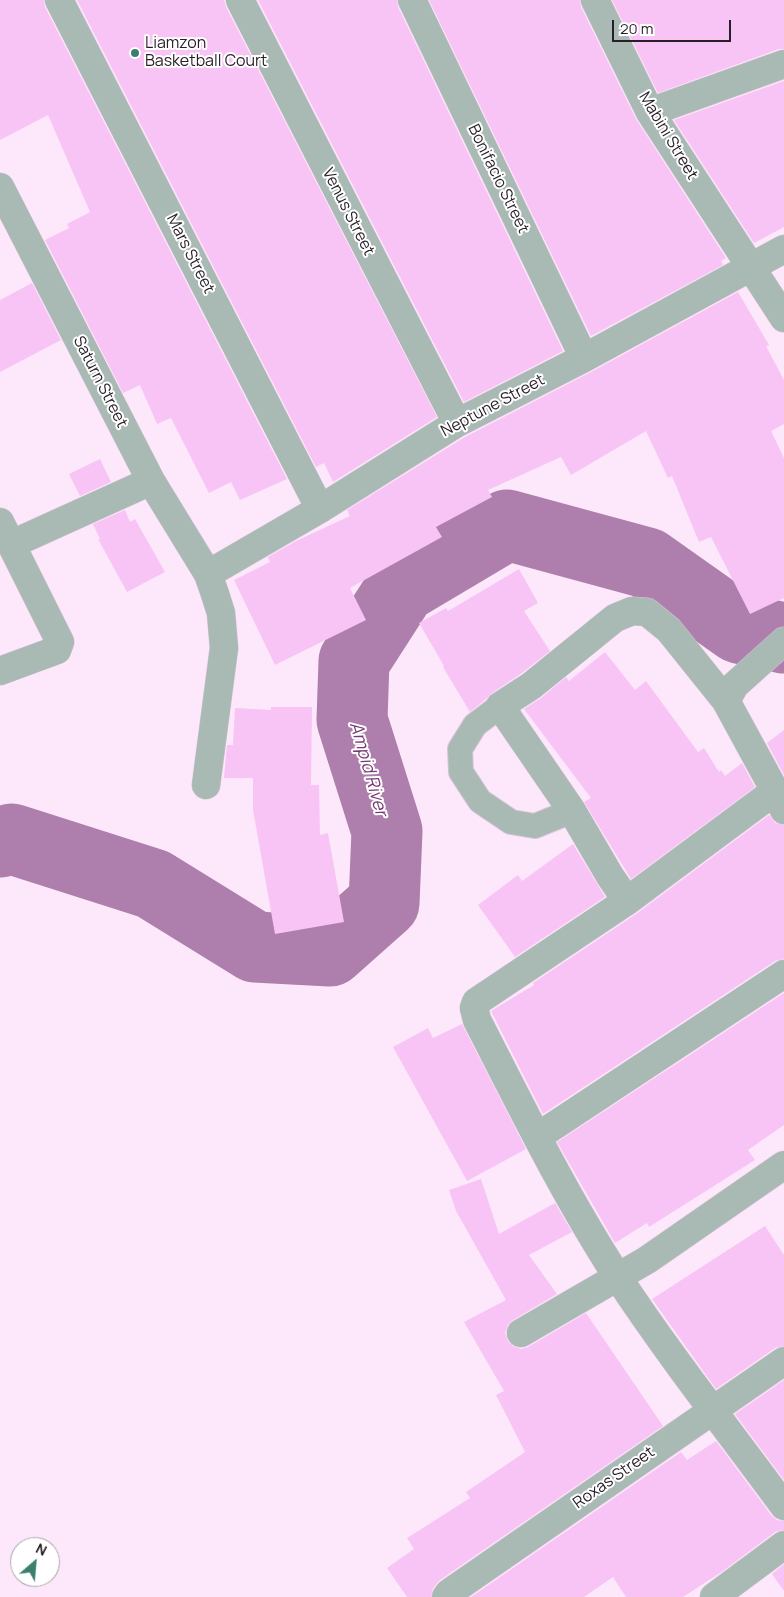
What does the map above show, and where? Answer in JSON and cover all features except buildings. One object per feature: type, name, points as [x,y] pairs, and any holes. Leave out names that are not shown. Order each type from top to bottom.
[{"type":"street","name":"Mars Street","points":[[59,0],[320,509]]},
{"type":"street","name":"Venus Street","points":[[240,0],[457,423]]},
{"type":"street","name":"Bonifacio Street","points":[[412,0],[584,358]]},
{"type":"street","name":"Mabini Street","points":[[595,0],[650,112],[784,318]]},
{"type":"street","points":[[650,112],[784,64]]},
{"type":"street","name":"Saturn Street","points":[[0,187],[152,481],[208,574],[222,613],[224,648],[206,784]]},
{"type":"street","name":"Neptune Street","points":[[208,574],[320,509],[457,423],[584,358],[784,249]]},
{"type":"street","points":[[0,671],[57,650],[59,646],[59,638],[6,533],[152,481]]},
{"type":"street","points":[[627,901],[572,811],[500,706],[532,686],[615,618],[632,611],[647,612],[669,630],[726,701],[780,801],[489,992],[474,1005],[478,1020],[537,1137],[591,1234],[618,1276],[713,1410],[784,1506]]},
{"type":"street","points":[[726,701],[735,685],[784,641]]},
{"type":"street","points":[[537,1137],[784,974]]},
{"type":"street","points":[[521,1333],[647,1260],[784,1165]]},
{"type":"street","name":"Roxas Street","points":[[446,1597],[449,1593],[784,1362]]},
{"type":"street","points":[[714,1597],[784,1545]]},
{"type":"lane","points":[[500,706],[475,725],[460,749],[461,772],[480,801],[511,822],[535,826],[572,811]]},
{"type":"waterway","name":"Ampid River","points":[[0,842],[12,839],[153,884],[255,947],[330,951],[384,903],[387,831],[352,720],[354,661],[401,588],[507,525],[647,563],[739,628],[784,638]]},
{"type":"place","name":"Liamzon Basketball Court","points":[[135,53]]}]
